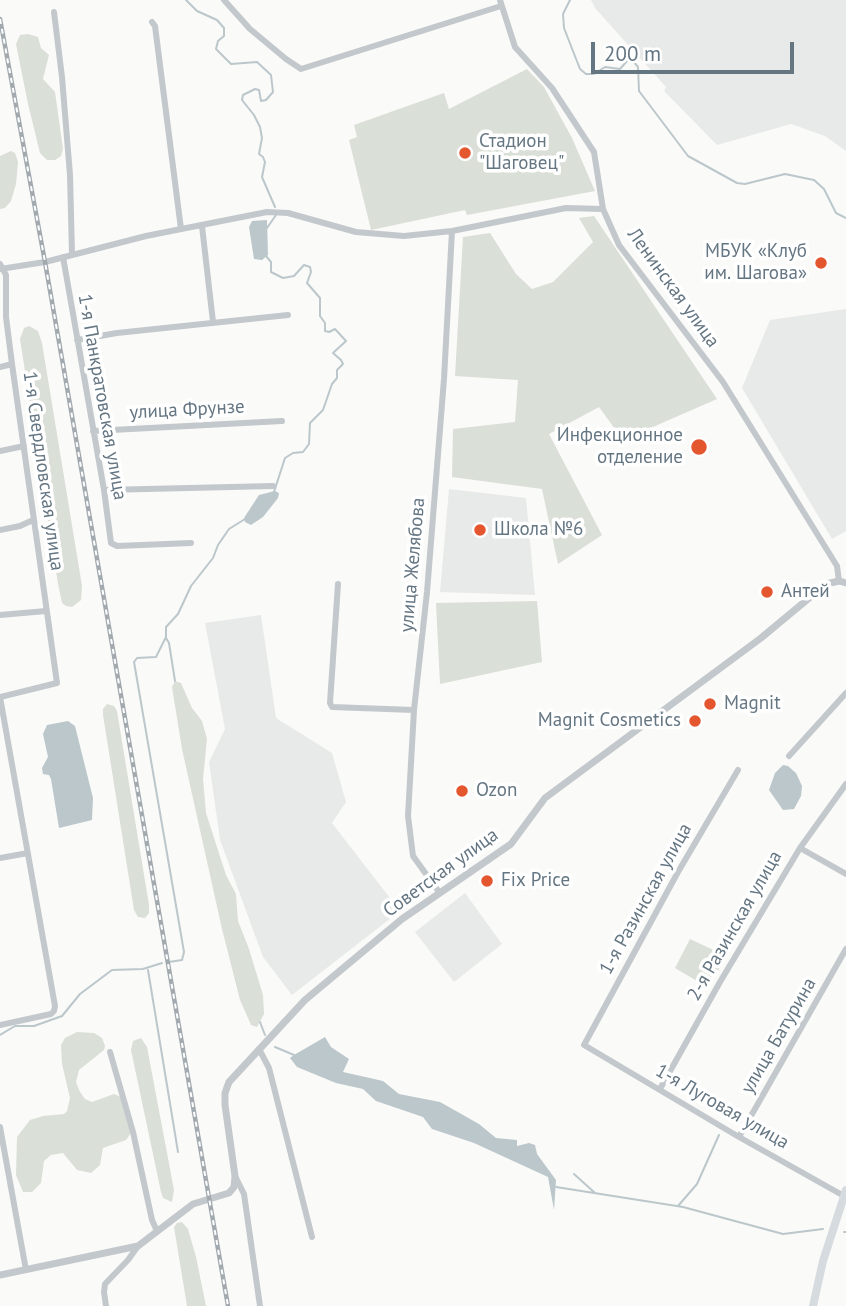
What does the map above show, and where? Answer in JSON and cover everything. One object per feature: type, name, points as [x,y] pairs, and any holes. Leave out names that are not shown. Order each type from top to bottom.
[{"type":"main road","points":[[813,1306],[817,1284],[845,1193]]},
{"type":"street","points":[[224,0],[250,29],[298,68],[501,3]]},
{"type":"street","name":"Ленинская улица","points":[[501,3],[514,47],[552,88],[594,152],[603,209],[619,245],[730,393],[837,566],[843,582]]},
{"type":"street","points":[[54,12],[70,175],[72,254]]},
{"type":"street","points":[[152,22],[155,26],[181,229]]},
{"type":"street","points":[[1,267],[45,262],[181,229],[279,211],[345,229],[404,236],[452,231],[566,208],[603,209]]},
{"type":"street","points":[[202,226],[214,322]]},
{"type":"street","name":"улица Желябова","points":[[439,892],[413,856],[408,816],[414,710],[439,442],[452,231]]},
{"type":"street","name":"1-я Панкратовская улица","points":[[63,257],[111,543],[117,546],[191,543]]},
{"type":"street","name":"1-я Свердловская улица","points":[[0,697],[57,683],[6,317],[6,275],[1,267]]},
{"type":"street","points":[[76,340],[117,333],[288,315]]},
{"type":"street","points":[[0,367],[12,364]]},
{"type":"street","name":"улица Фрунзе","points":[[93,431],[282,421]]},
{"type":"street","points":[[0,451],[24,446]]},
{"type":"street","points":[[104,491],[273,486]]},
{"type":"street","points":[[0,530],[33,520]]},
{"type":"street","name":"Советская улица","points":[[235,1176],[225,1093],[235,1075],[305,999],[396,924],[511,844],[545,798],[761,638],[806,598],[827,584],[843,582]]},
{"type":"street","points":[[338,584],[330,703],[332,707],[414,710]]},
{"type":"street","points":[[0,615],[46,611]]},
{"type":"street","points":[[789,756],[846,693]]},
{"type":"street","points":[[0,697],[54,1011],[51,1014],[0,1025]]},
{"type":"street","name":"1-я Разинская улица","points":[[584,1045],[678,872],[738,770]]},
{"type":"street","name":"2-я Разинская улица","points":[[660,1089],[800,848],[846,784]]},
{"type":"street","points":[[800,848],[846,874]]},
{"type":"street","points":[[0,858],[28,853]]},
{"type":"street","name":"улица Батурина","points":[[739,1137],[846,949]]},
{"type":"street","name":"1-я Луговая улица","points":[[584,1045],[739,1137],[845,1193]]},
{"type":"street","points":[[259,1049],[269,1068],[312,1237]]},
{"type":"street","points":[[110,1052],[157,1231]]},
{"type":"street","points":[[0,1127],[26,1270]]},
{"type":"street","points":[[106,1306],[105,1284],[138,1246],[183,1210],[232,1191],[235,1176]]},
{"type":"street","points":[[235,1176],[244,1194],[260,1306]]},
{"type":"street","points":[[0,1184],[10,1182]]},
{"type":"street","points":[[0,1275],[138,1246]]},
{"type":"shaded area","points":[[591,0],[846,0],[846,151],[825,136],[791,124],[717,145],[664,91],[666,87],[595,8]]},
{"type":"shaded area","points":[[20,35],[38,37],[41,48],[49,55],[43,79],[55,92],[63,149],[61,156],[55,160],[47,160],[40,153],[28,104],[16,44]]},
{"type":"shaded area","name":"Стадион \"Шаговец\"","points":[[527,69],[544,87],[572,138],[595,191],[467,215],[465,210],[371,230],[349,140],[357,137],[354,125],[444,93],[449,109]]},
{"type":"shaded area","points":[[11,151],[15,153],[18,162],[16,184],[11,201],[5,208],[0,209],[0,156]]},
{"type":"shaded area","points":[[594,216],[717,399],[623,440],[599,407],[549,434],[602,535],[558,564],[542,489],[452,477],[453,429],[515,422],[518,380],[455,376],[463,237],[490,233],[516,274],[532,289],[553,282],[593,242],[579,218]]},
{"type":"shaded area","points":[[267,220],[268,255],[262,260],[254,259],[249,227],[252,221]]},
{"type":"shaded area","points":[[846,309],[846,531],[832,539],[742,388],[770,320]]},
{"type":"shaded area","points":[[29,326],[38,331],[42,343],[82,586],[81,600],[72,607],[62,603],[58,584],[20,339],[24,328]]},
{"type":"shaded area","points":[[449,489],[526,498],[535,595],[440,592]]},
{"type":"shaded area","points":[[275,491],[279,493],[278,498],[263,517],[251,525],[245,522],[244,518],[259,495]]},
{"type":"shaded area","points":[[537,601],[542,662],[440,684],[436,603]]},
{"type":"shaded area","points":[[261,615],[276,718],[332,753],[346,802],[332,823],[400,911],[292,995],[263,957],[220,840],[209,762],[225,729],[205,623]]},
{"type":"shaded area","points":[[175,681],[181,683],[192,708],[202,721],[207,739],[203,779],[206,813],[226,875],[236,894],[238,921],[263,995],[264,1014],[257,1027],[251,1025],[240,1000],[222,929],[182,749],[172,687]]},
{"type":"shaded area","points":[[107,704],[114,706],[117,711],[149,905],[149,913],[145,918],[138,917],[134,910],[103,715]]},
{"type":"shaded area","points":[[68,721],[75,726],[93,798],[92,820],[59,828],[51,779],[49,775],[43,774],[42,768],[48,757],[43,734],[47,725]]},
{"type":"shaded area","points":[[783,765],[796,773],[802,786],[801,796],[794,809],[783,810],[769,790],[775,773]]},
{"type":"shaded area","points":[[465,893],[502,944],[454,982],[415,932]]},
{"type":"shaded area","points":[[690,939],[724,955],[716,975],[702,984],[675,968]]},
{"type":"shaded area","points":[[77,1032],[94,1033],[102,1038],[105,1046],[104,1050],[79,1070],[76,1082],[80,1092],[85,1099],[92,1102],[114,1094],[123,1098],[131,1133],[126,1140],[103,1148],[100,1165],[91,1173],[77,1170],[63,1153],[51,1155],[44,1161],[41,1183],[32,1192],[23,1192],[16,1175],[17,1137],[30,1120],[64,1114],[67,1111],[70,1098],[62,1064],[61,1045],[65,1038]]},
{"type":"shaded area","points":[[325,1037],[331,1047],[349,1059],[343,1072],[383,1081],[399,1094],[440,1102],[479,1124],[496,1138],[517,1140],[517,1146],[529,1143],[535,1145],[537,1154],[556,1180],[554,1210],[548,1177],[474,1143],[432,1129],[423,1117],[376,1101],[363,1089],[336,1083],[297,1067],[290,1058]]},
{"type":"shaded area","points":[[141,1038],[147,1047],[174,1190],[172,1202],[163,1198],[161,1192],[131,1050],[133,1041]]},
{"type":"shaded area","points":[[182,1222],[188,1229],[196,1257],[206,1306],[187,1306],[174,1227]]},
{"type":"waterway","points":[[186,0],[197,11],[217,20],[224,28],[224,36],[218,41],[216,49],[231,64],[257,62],[271,75],[273,92],[266,100],[261,101],[259,90],[255,89],[243,95],[242,100],[260,127],[262,138],[259,154],[265,162],[262,177],[275,207]]},
{"type":"waterway","points":[[570,0],[563,14],[564,28],[580,69],[586,74],[594,74],[605,67],[620,69],[627,61],[633,61],[638,67],[639,91],[688,156],[737,183],[745,184],[785,174],[814,180],[824,189],[836,213],[846,218]]},
{"type":"waterway","points":[[267,228],[276,215]]},
{"type":"waterway","points":[[266,256],[271,262],[271,272],[283,278],[294,276],[304,265],[310,267],[307,283],[320,298],[320,316],[325,323],[325,331],[335,329],[346,341],[333,353],[343,364],[337,370],[337,378],[332,384],[323,410],[310,423],[309,444],[303,452],[293,453],[285,458],[274,492]]},
{"type":"waterway","points":[[169,962],[182,960],[184,952],[134,662],[137,658],[156,657],[166,637],[166,627],[178,614],[191,586],[213,558],[229,529],[245,519]]},
{"type":"waterway","points":[[166,638],[175,681]]},
{"type":"waterway","points":[[0,1035],[15,1026],[34,1026],[62,1016],[80,994],[112,970],[143,969],[162,963]]},
{"type":"waterway","points":[[148,970],[178,1152]]},
{"type":"waterway","points":[[260,1022],[265,1035]]},
{"type":"waterway","points":[[275,1047],[294,1055]]},
{"type":"waterway","points":[[678,1206],[697,1184],[719,1135]]},
{"type":"waterway","points":[[574,1174],[595,1193]]},
{"type":"waterway","points":[[556,1187],[683,1207],[783,1234],[823,1229]]},
{"type":"railway","points":[[0,19],[228,1306]]},
{"type":"place","name":"Стадион \"Шаговец\"","points":[[465,153]]},
{"type":"place","name":"МБУК «Клуб им. Шагова»","points":[[821,263]]},
{"type":"place","name":"Инфекционное отделение","points":[[699,447]]},
{"type":"place","name":"Школа №6","points":[[480,530]]},
{"type":"place","name":"Антей","points":[[767,592]]},
{"type":"place","name":"Magnit","points":[[710,704]]},
{"type":"place","name":"Magnit Cosmetics","points":[[695,721]]},
{"type":"place","name":"Ozon","points":[[462,791]]},
{"type":"place","name":"Fix Price","points":[[487,881]]}]
